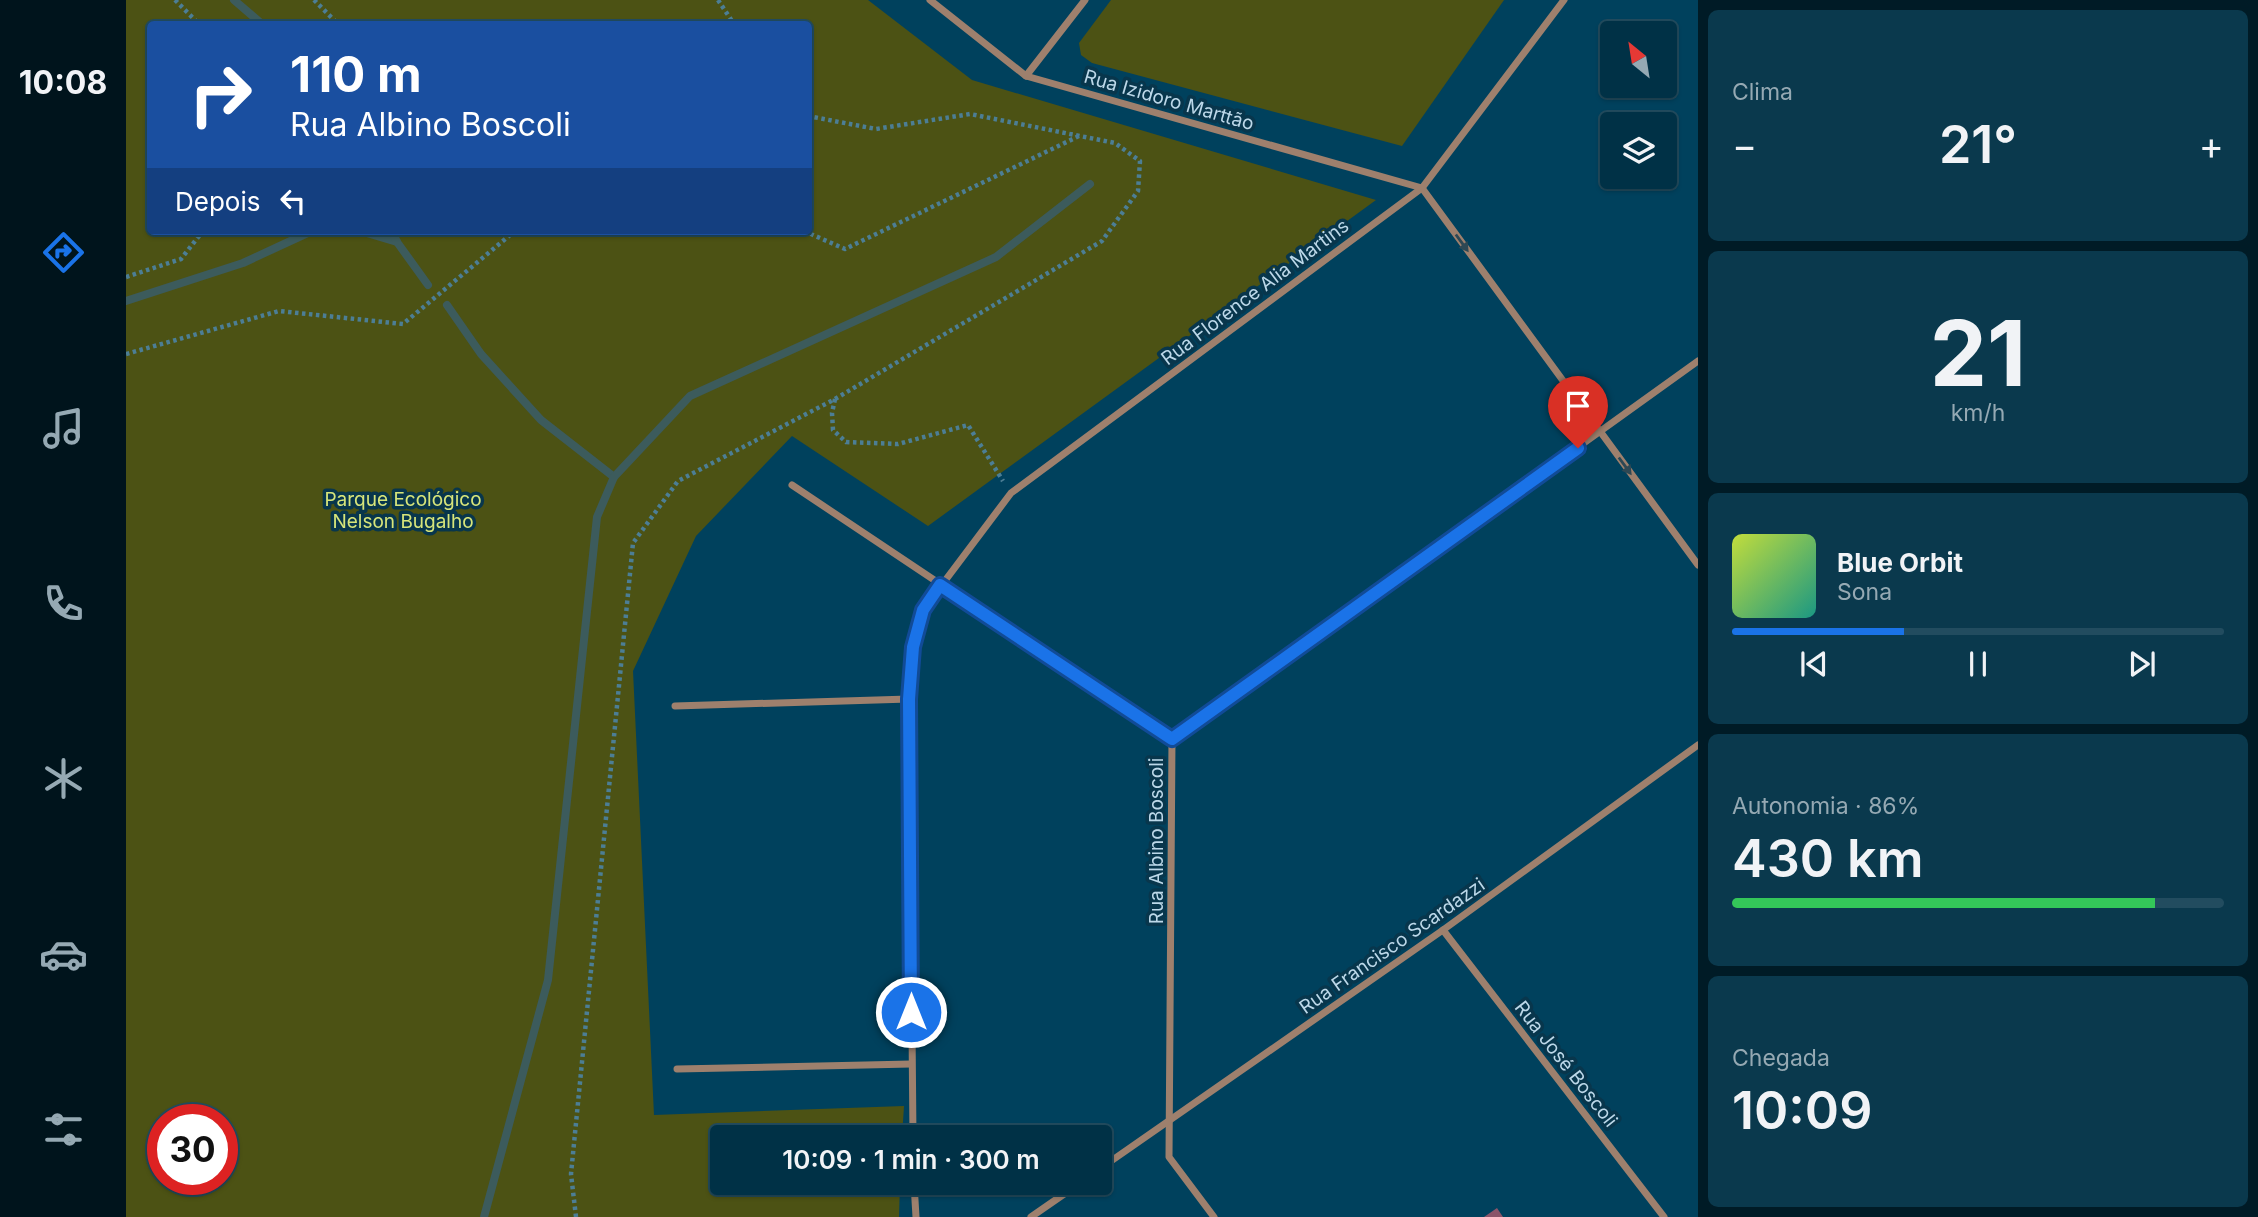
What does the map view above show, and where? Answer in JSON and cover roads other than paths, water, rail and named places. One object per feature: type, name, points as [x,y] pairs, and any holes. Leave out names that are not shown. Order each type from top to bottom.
[{"type":"street","name":"Rua Izidoro Marttão","points":[[930,0],[1026,76],[1422,188]]},
{"type":"street","points":[[1026,76],[1085,0]]},
{"type":"street","name":"Rua Florence Alia Martins","points":[[913,1125],[909,699],[913,647],[923,610],[1011,493],[1422,188],[1564,0]]},
{"type":"street","points":[[1422,188],[1698,565]]},
{"type":"street","points":[[1172,739],[1698,361]]},
{"type":"street","name":"Rua Albino Boscoli","points":[[792,485],[1172,739],[1169,1157],[1214,1217]]},
{"type":"street","points":[[675,706],[909,699]]},
{"type":"street","name":"Rua Francisco Scardazzi","points":[[1112,1160],[1443,930],[1698,745]]},
{"type":"street","name":"Rua José Boscoli","points":[[1443,930],[1664,1217]]},
{"type":"street","points":[[677,1069],[911,1064]]},
{"type":"street","points":[[915,1195],[916,1217]]},
{"type":"street","points":[[1031,1217],[1063,1195]]},
{"type":"waterway","points":[[234,0],[258,21]]},
{"type":"waterway","points":[[484,1217],[548,980],[597,517],[614,477],[690,396],[996,257],[1090,184]]},
{"type":"waterway","points":[[126,301],[243,263],[303,235]]},
{"type":"waterway","points":[[373,235],[397,242]]},
{"type":"waterway","points":[[394,235],[428,285]]},
{"type":"waterway","points":[[447,305],[481,354],[541,420],[614,477]]},
{"type":"park label","name":"Parque Ecológico Nelson Bugalho","points":[[403,510]]}]
